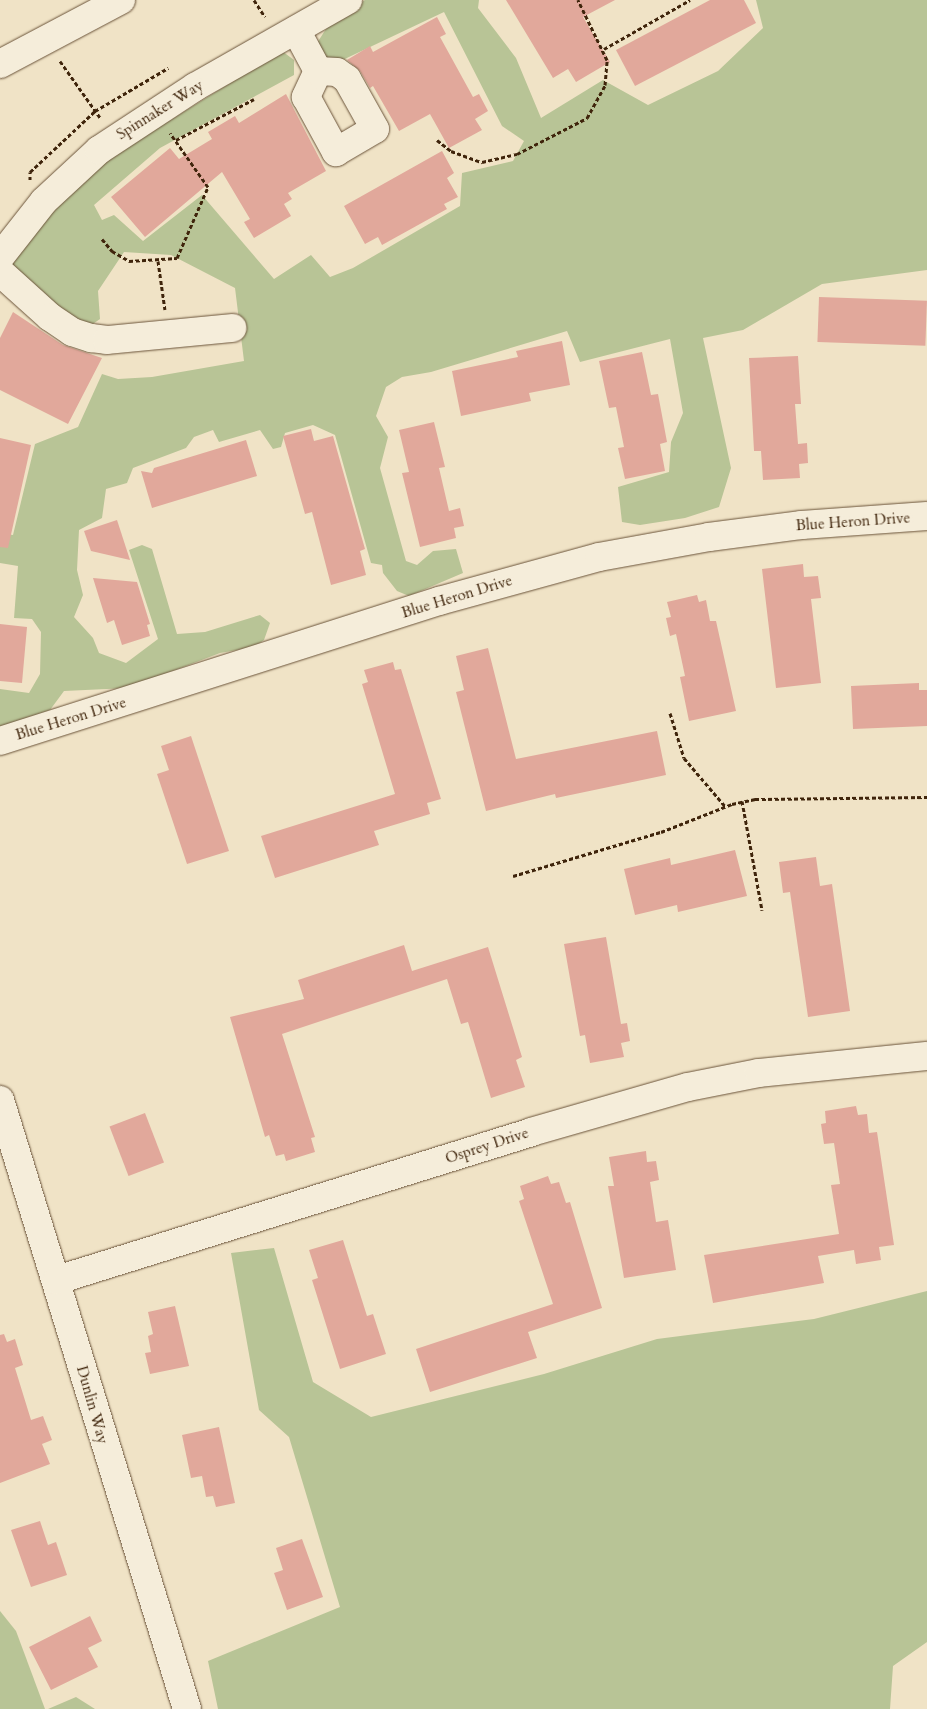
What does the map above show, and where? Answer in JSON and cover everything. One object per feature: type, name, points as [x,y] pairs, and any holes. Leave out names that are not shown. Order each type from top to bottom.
[{"type":"street","points":[[0,64],[121,0]]},
{"type":"street","name":"Spinnaker Way","points":[[0,257],[44,201],[99,150],[195,86],[348,0]]},
{"type":"street","points":[[296,30],[318,71]]},
{"type":"street","points":[[0,272],[50,317],[72,332],[91,338],[107,340],[232,328]]},
{"type":"street","name":"Blue Heron Drive","points":[[0,741],[439,601],[598,557],[774,528],[855,519],[927,516]]},
{"type":"street","name":"Osprey Drive","points":[[57,1280],[531,1132],[688,1087],[759,1073],[927,1056]]},
{"type":"street","name":"Dunlin Way","points":[[0,1100],[57,1280],[122,1504],[186,1709]]},
{"type":"path","points":[[254,0],[267,21]]},
{"type":"path","points":[[437,140],[460,155],[482,162],[517,154],[576,125],[595,108],[605,85],[607,60],[604,49],[578,0]]},
{"type":"path","points":[[604,49],[690,0]]},
{"type":"path","points":[[46,40],[95,111]]},
{"type":"path","points":[[176,140],[254,99]]},
{"type":"path","points":[[102,239],[120,258],[142,262],[177,258],[208,187],[172,134]]},
{"type":"path","points":[[158,261],[165,309]]},
{"type":"path","points":[[670,713],[684,758],[725,806]]},
{"type":"path","points":[[513,876],[660,832],[742,801],[927,797]]},
{"type":"path","points":[[742,801],[762,910]]},
{"type":"green space","points":[[365,0],[479,0],[478,8],[516,58],[541,118],[603,80],[648,105],[718,71],[763,28],[756,0],[927,0],[927,270],[822,284],[743,330],[703,338],[731,468],[719,507],[685,518],[640,525],[622,522],[618,487],[669,472],[671,442],[683,413],[670,339],[580,362],[567,331],[431,372],[402,377],[386,387],[376,416],[388,437],[380,468],[406,561],[417,565],[433,551],[456,549],[463,573],[409,596],[397,591],[383,573],[382,565],[371,563],[335,435],[313,425],[285,433],[281,447],[273,449],[260,430],[219,442],[213,430],[194,437],[186,448],[133,468],[127,483],[106,489],[102,518],[79,530],[77,570],[83,595],[74,617],[93,638],[99,653],[126,663],[158,639],[129,550],[142,545],[152,549],[177,634],[205,632],[260,615],[270,623],[264,640],[254,647],[220,653],[128,688],[64,691],[50,710],[0,727],[0,689],[29,693],[40,674],[41,632],[32,619],[14,618],[18,566],[0,563],[0,533],[13,535],[35,444],[78,427],[102,374],[118,379],[152,377],[244,361],[235,288],[171,255],[124,252],[98,291],[100,319],[68,341],[1,276],[82,175],[282,51],[294,60],[294,75],[160,148],[94,205],[102,220],[114,215],[143,241],[202,195],[274,279],[311,255],[330,277],[353,268],[460,206],[462,173],[513,161],[524,141],[502,126],[444,12],[332,65],[312,51],[331,21]]},
{"type":"green space","points":[[274,1248],[313,1382],[371,1417],[544,1374],[657,1339],[814,1319],[927,1291],[927,1642],[893,1666],[890,1709],[218,1709],[208,1661],[340,1607],[289,1437],[259,1410],[231,1253]]},
{"type":"green space","points":[[0,1611],[16,1631],[45,1709],[0,1709]]},
{"type":"green space","points":[[76,1697],[95,1709],[48,1709]]},
{"type":"building","points":[[506,0],[615,0],[583,17],[610,62],[576,82],[568,69],[553,78]]},
{"type":"building","points":[[710,0],[744,0],[756,23],[635,86],[616,50]]},
{"type":"building","points":[[437,17],[446,34],[440,37],[473,97],[479,94],[488,111],[475,119],[482,130],[449,148],[430,114],[399,131],[373,86],[370,88],[360,71],[347,60],[370,46],[373,52]]},
{"type":"building","points":[[286,94],[326,171],[288,193],[292,199],[284,204],[291,216],[254,238],[244,222],[250,219],[222,172],[145,237],[111,197],[170,148],[179,159],[212,139],[208,132],[235,116],[239,123]]},
{"type":"building","points":[[442,151],[454,173],[447,178],[458,197],[444,204],[447,209],[382,245],[378,237],[365,244],[344,206]]},
{"type":"building","points":[[819,297],[927,301],[925,346],[817,342]]},
{"type":"building","points":[[13,312],[63,345],[102,358],[68,424],[0,390],[0,338]]},
{"type":"building","points":[[562,341],[570,385],[529,393],[531,401],[461,416],[452,371],[518,357],[516,351]]},
{"type":"building","points":[[642,352],[651,395],[658,394],[667,442],[660,444],[665,471],[625,479],[618,448],[624,447],[616,407],[609,408],[599,361]]},
{"type":"building","points":[[798,356],[801,404],[795,404],[798,444],[807,443],[808,463],[799,464],[800,478],[763,480],[761,451],[754,451],[749,358]]},
{"type":"building","points":[[434,422],[445,467],[439,468],[449,511],[460,508],[464,526],[454,528],[456,538],[420,547],[402,473],[409,472],[399,430]]},
{"type":"building","points":[[311,429],[314,441],[333,436],[365,549],[360,551],[366,575],[331,585],[312,512],[305,514],[283,436]]},
{"type":"building","points":[[0,438],[31,445],[8,548],[0,547]]},
{"type":"building","points":[[246,440],[257,476],[152,508],[141,471],[152,473],[154,468]]},
{"type":"building","points":[[117,520],[130,560],[91,551],[84,531]]},
{"type":"building","points":[[803,564],[804,577],[818,576],[821,598],[811,599],[821,683],[776,688],[762,569]]},
{"type":"building","points":[[93,578],[137,582],[150,624],[147,625],[150,636],[122,645],[114,620],[107,623]]},
{"type":"building","points":[[697,595],[699,602],[706,600],[710,621],[716,621],[736,711],[689,721],[680,677],[685,676],[676,634],[670,636],[666,618],[671,617],[667,602]]},
{"type":"building","points":[[0,624],[27,627],[22,683],[0,681]]},
{"type":"building","points":[[488,648],[516,759],[657,731],[666,775],[556,798],[555,794],[486,811],[456,692],[464,690],[456,656]]},
{"type":"building","points":[[393,662],[395,670],[401,669],[441,799],[427,803],[430,814],[374,831],[379,845],[275,878],[261,836],[395,794],[362,684],[368,682],[364,670]]},
{"type":"building","points":[[919,683],[919,690],[927,690],[927,726],[853,729],[851,686]]},
{"type":"building","points":[[191,736],[229,851],[187,864],[157,774],[169,770],[161,746]]},
{"type":"building","points":[[735,850],[747,896],[678,912],[677,905],[635,915],[624,869],[670,858],[671,865]]},
{"type":"building","points":[[816,857],[820,886],[832,884],[850,1011],[808,1017],[790,892],[783,893],[779,862]]},
{"type":"building","points":[[606,937],[621,1024],[627,1023],[630,1041],[621,1043],[624,1057],[590,1063],[585,1035],[580,1036],[564,944]]},
{"type":"building","points":[[404,945],[412,971],[488,947],[522,1057],[516,1060],[525,1087],[491,1098],[468,1022],[461,1024],[447,979],[282,1034],[315,1137],[311,1138],[315,1152],[286,1161],[284,1154],[276,1156],[269,1135],[265,1137],[230,1017],[304,999],[298,980]]},
{"type":"building","points":[[856,1106],[858,1115],[867,1114],[869,1133],[877,1132],[894,1245],[879,1247],[881,1260],[856,1264],[854,1250],[818,1256],[824,1283],[713,1303],[704,1255],[839,1234],[831,1185],[840,1184],[834,1143],[824,1144],[821,1124],[826,1123],[825,1111]]},
{"type":"building","points":[[145,1113],[164,1162],[129,1176],[110,1127]]},
{"type":"building","points":[[646,1151],[647,1162],[656,1161],[659,1180],[650,1182],[656,1222],[668,1220],[676,1270],[624,1278],[608,1186],[614,1186],[609,1157]]},
{"type":"building","points":[[548,1176],[551,1184],[559,1182],[566,1203],[570,1202],[602,1308],[528,1332],[537,1358],[430,1392],[416,1349],[553,1304],[519,1201],[524,1199],[520,1186]]},
{"type":"building","points":[[343,1240],[367,1316],[373,1314],[386,1354],[340,1369],[312,1280],[318,1278],[309,1250]]},
{"type":"building","points":[[175,1306],[189,1366],[150,1374],[145,1353],[151,1352],[148,1336],[153,1334],[148,1312]]},
{"type":"building","points":[[4,1334],[7,1342],[15,1339],[23,1365],[15,1368],[31,1420],[43,1416],[52,1440],[42,1444],[50,1464],[0,1483],[0,1335]]},
{"type":"building","points":[[219,1427],[235,1503],[216,1507],[213,1496],[206,1497],[202,1476],[191,1478],[182,1435]]},
{"type":"building","points":[[40,1521],[48,1545],[56,1542],[67,1575],[31,1587],[11,1530]]},
{"type":"building","points":[[302,1539],[323,1597],[287,1610],[274,1573],[283,1570],[276,1548]]},
{"type":"building","points":[[90,1616],[102,1641],[88,1648],[98,1667],[51,1690],[29,1647]]}]
